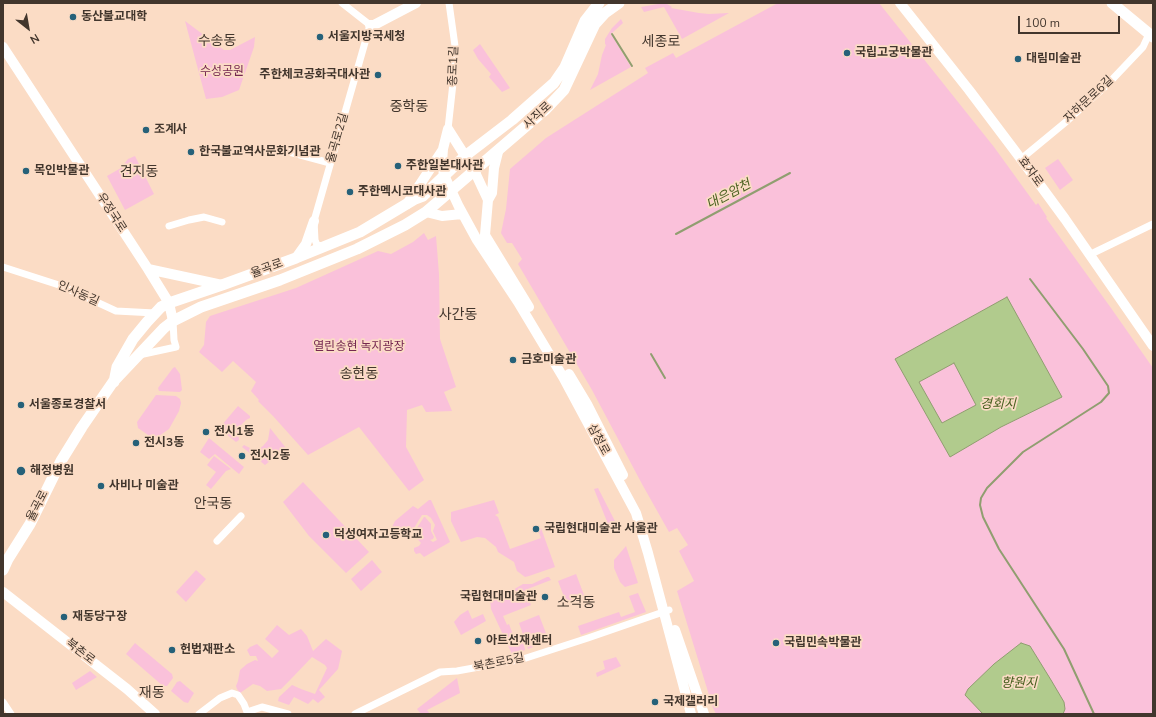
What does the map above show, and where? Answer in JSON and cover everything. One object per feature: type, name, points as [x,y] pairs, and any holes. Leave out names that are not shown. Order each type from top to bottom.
[{"type":"main road","name":"사직로","points":[[444,175],[512,120],[554,83],[565,67],[585,21],[597,8],[619,3]]},
{"type":"main road","points":[[1112,3],[1151,35]]},
{"type":"main road","name":"사직로","points":[[452,190],[474,170],[498,152],[546,109],[564,90],[588,38],[597,8]]},
{"type":"main road","name":"율곡로","points":[[113,382],[118,367],[133,339],[155,313],[169,303],[222,286],[360,232],[423,196],[444,175]]},
{"type":"main road","name":"율곡로","points":[[3,570],[6,560],[30,524],[61,460],[113,382],[164,328],[201,307],[280,280],[358,249],[405,225],[426,212],[452,190]]},
{"type":"street","points":[[342,3],[370,25],[374,25],[416,3]]},
{"type":"street","points":[[370,25],[371,22],[407,3]]},
{"type":"street","name":"종로1길","points":[[448,129],[454,74],[455,46],[449,3]]},
{"type":"street","name":"효자로","points":[[900,3],[969,90],[1021,159],[1153,346]]},
{"type":"street","name":"율곡로2길","points":[[323,246],[317,245],[314,240],[314,221],[370,25]]},
{"type":"street","name":"자하문로6길","points":[[1021,159],[1106,86],[1143,47],[1151,35]]},
{"type":"street","name":"우정국로","points":[[3,48],[148,269],[169,303],[173,322]]},
{"type":"street","points":[[444,175],[442,163],[443,149],[448,129]]},
{"type":"street","points":[[448,129],[474,170],[488,200]]},
{"type":"street","points":[[278,149],[330,163]]},
{"type":"street","points":[[406,205],[443,149]]},
{"type":"street","name":"삼청로","points":[[498,152],[494,168],[492,193],[488,200],[485,235],[578,389],[630,488],[641,514],[667,611],[691,714]]},
{"type":"street","name":"삼청로","points":[[444,175],[462,214],[477,240],[518,302],[564,377],[636,512],[667,611],[703,711]]},
{"type":"street","points":[[426,212],[442,216],[462,214]]},
{"type":"street","points":[[169,226],[204,217],[222,222]]},
{"type":"street","points":[[296,258],[306,244],[314,221]]},
{"type":"street","points":[[1090,255],[1153,224]]},
{"type":"street","name":"인사동길","points":[[3,267],[62,286],[116,311],[155,313]]},
{"type":"street","points":[[148,269],[222,286]]},
{"type":"street","points":[[139,355],[176,346],[174,340],[173,322]]},
{"type":"street","points":[[217,541],[241,516]]},
{"type":"street","name":"북촌로","points":[[3,592],[127,689],[155,714]]},
{"type":"street","name":"북촌로5길","points":[[355,714],[440,672],[457,671],[523,659],[667,611]]},
{"type":"street","points":[[199,714],[220,698],[232,693],[238,695],[244,704],[245,713],[262,707],[288,714]]},
{"type":"street","points":[[3,702],[11,714]]},
{"type":"green space","points":[[778,3],[879,3],[994,147],[1036,205],[1038,203],[1047,217],[1046,218],[1153,368],[1153,714],[716,714],[677,591],[694,581],[679,551],[688,545],[677,528],[669,532],[592,390],[518,264],[522,259],[512,243],[507,243],[501,233],[506,209],[510,169],[546,138],[648,73],[645,68],[673,53],[676,58]]},
{"type":"green space","points":[[667,4],[672,7],[671,8],[699,13],[729,13],[682,39],[664,7],[644,12],[641,7]]},
{"type":"green space","points":[[621,19],[623,23],[611,34],[631,67],[590,90],[598,74],[606,45],[605,39],[612,28]]},
{"type":"green space","name":"수성공원","points":[[185,21],[224,50],[230,50],[255,37],[254,47],[239,90],[222,97],[206,99]]},
{"type":"green space","points":[[480,44],[510,88],[502,92],[489,77],[491,74],[478,59],[473,50]]},
{"type":"green space","points":[[135,156],[154,194],[125,210],[107,176],[121,168],[128,159]]},
{"type":"green space","points":[[1058,159],[1073,180],[1060,190],[1045,168]]},
{"type":"green space","name":"열린송현 녹지광장","points":[[424,233],[428,240],[436,236],[439,274],[440,339],[456,387],[444,392],[452,411],[426,412],[422,405],[407,410],[406,447],[424,480],[409,491],[359,427],[308,455],[258,401],[259,400],[251,391],[256,382],[233,361],[222,372],[199,352],[204,345],[206,322],[210,316],[296,288],[378,251],[391,254],[413,242]]},
{"type":"green space","points":[[175,367],[180,374],[182,390],[180,392],[159,391],[158,388]]},
{"type":"green space","points":[[156,395],[176,396],[180,399],[181,403],[179,411],[169,429],[159,436],[151,437],[138,428],[137,422]]},
{"type":"green space","points":[[238,406],[250,416],[250,418],[239,427],[239,440],[236,442],[221,430],[221,426]]},
{"type":"green space","points":[[270,428],[286,448],[265,465],[242,447],[244,445],[250,448],[260,448],[263,446],[268,440]]},
{"type":"green space","points":[[209,438],[244,467],[239,474],[215,454],[209,459],[200,452]]},
{"type":"green space","points":[[214,456],[231,469],[226,471],[211,489],[206,485],[216,472],[207,465]]},
{"type":"green space","points":[[303,482],[369,552],[346,573],[309,536],[283,502]]},
{"type":"green space","points":[[598,488],[618,527],[615,529],[608,524],[594,489]]},
{"type":"green space","points":[[431,500],[450,542],[424,557],[420,553],[416,554],[414,551],[414,548],[419,546],[421,543],[413,534],[425,517],[431,524],[431,531],[434,537],[430,540],[433,542],[437,540],[433,531],[435,525],[431,518],[427,515],[422,515],[406,539],[392,527],[395,521],[413,506],[418,509]]},
{"type":"green space","points":[[494,500],[499,513],[495,515],[498,517],[510,549],[541,538],[538,530],[541,528],[555,567],[525,577],[517,571],[514,562],[498,552],[496,547],[485,538],[477,537],[461,542],[451,521],[451,512]]},
{"type":"green space","points":[[626,546],[638,583],[625,587],[620,582],[614,568],[614,560]]},
{"type":"green space","points":[[372,560],[382,572],[361,591],[351,579]]},
{"type":"green space","points":[[196,570],[206,579],[186,602],[176,592]]},
{"type":"green space","points":[[576,574],[584,595],[566,602],[558,581]]},
{"type":"green space","points":[[547,577],[551,580],[525,590],[531,605],[503,616],[507,625],[509,624],[517,646],[523,643],[525,649],[516,654],[512,654],[491,609],[490,600],[492,598],[504,595],[523,584],[532,584]]},
{"type":"green space","points":[[638,593],[646,612],[581,635],[578,626],[619,612],[621,617],[635,612],[629,596]]},
{"type":"green space","points":[[468,610],[472,619],[483,614],[486,621],[461,635],[454,622],[460,615]]},
{"type":"green space","points":[[539,615],[549,641],[528,649],[519,623]]},
{"type":"green space","points":[[277,625],[289,635],[301,629],[307,636],[313,651],[326,639],[342,651],[338,669],[319,690],[325,697],[318,703],[313,699],[308,704],[294,697],[289,705],[278,701],[279,697],[292,685],[315,694],[327,668],[325,665],[312,657],[281,689],[267,691],[260,686],[253,684],[240,693],[237,689],[236,686],[240,670],[255,660],[258,661],[256,656],[250,656],[247,650],[250,647],[257,644],[272,658],[279,651],[265,639]]},
{"type":"green space","points":[[135,643],[172,674],[173,678],[167,686],[163,686],[126,654]]},
{"type":"green space","points":[[616,657],[621,666],[597,677],[596,673],[605,669],[603,661]]},
{"type":"green space","points":[[90,671],[97,677],[76,690],[72,683]]},
{"type":"green space","points":[[457,678],[460,693],[427,710],[430,714],[421,714],[417,709]]},
{"type":"green space","points":[[180,681],[194,693],[188,703],[184,702],[171,691],[177,682]]},
{"type":"water","name":"경회지","points":[[1007,297],[1062,397],[1001,427],[950,457],[895,359]],"holes":[[[954,363],[976,405],[942,423],[919,382]]]},
{"type":"water","name":"향원지","points":[[1021,643],[1030,646],[1051,680],[1064,702],[1065,709],[1063,714],[983,714],[965,695],[968,689],[994,664]]},
{"type":"waterway","points":[[612,34],[632,66]]},
{"type":"waterway","name":"대은암천","points":[[676,234],[790,173]]},
{"type":"waterway","points":[[1030,279],[1083,349],[1108,386],[1109,393],[1101,402],[1023,452],[987,488],[981,498],[980,505],[983,517],[999,549],[1064,649],[1094,714]]},
{"type":"waterway","points":[[651,354],[665,378]]},
{"type":"place","name":"동산불교대학","points":[[73,17]]},
{"type":"place","name":"서울지방국세청","points":[[320,37]]},
{"type":"place","name":"국립고궁박물관","points":[[847,53]]},
{"type":"place","name":"대림미술관","points":[[1018,59]]},
{"type":"place","name":"주한체코공화국대사관","points":[[378,75]]},
{"type":"place","name":"조계사","points":[[146,130]]},
{"type":"place","name":"한국불교역사문화기념관","points":[[191,152]]},
{"type":"place","name":"주한일본대사관","points":[[398,166]]},
{"type":"place","name":"목인박물관","points":[[26,171]]},
{"type":"place","name":"주한멕시코대사관","points":[[350,192]]},
{"type":"place","name":"금호미술관","points":[[513,360]]},
{"type":"place","name":"서울종로경찰서","points":[[21,405]]},
{"type":"place","name":"전시1동","points":[[206,432]]},
{"type":"place","name":"전시3동","points":[[136,443]]},
{"type":"place","name":"전시2동","points":[[242,456]]},
{"type":"place","name":"해정병원","points":[[21,471]]},
{"type":"place","name":"사비나 미술관","points":[[101,486]]},
{"type":"place","name":"국립현대미술관 서울관","points":[[536,529]]},
{"type":"place","name":"덕성여자고등학교","points":[[326,535]]},
{"type":"place","name":"국립현대미술관","points":[[545,597]]},
{"type":"place","name":"재동당구장","points":[[64,617]]},
{"type":"place","name":"아트선재센터","points":[[478,641]]},
{"type":"place","name":"국립민속박물관","points":[[776,643]]},
{"type":"place","name":"헌법재판소","points":[[172,650]]},
{"type":"place","name":"국제갤러리","points":[[655,702]]},
{"type":"district","name":"수송동","points":[[217,42]]},
{"type":"district","name":"세종로","points":[[661,43]]},
{"type":"district","name":"중학동","points":[[409,108]]},
{"type":"district","name":"견지동","points":[[139,173]]},
{"type":"district","name":"사간동","points":[[458,316]]},
{"type":"district","name":"송현동","points":[[359,375]]},
{"type":"district","name":"안국동","points":[[213,505]]},
{"type":"district","name":"소격동","points":[[576,604]]},
{"type":"district","name":"재동","points":[[152,694]]}]
